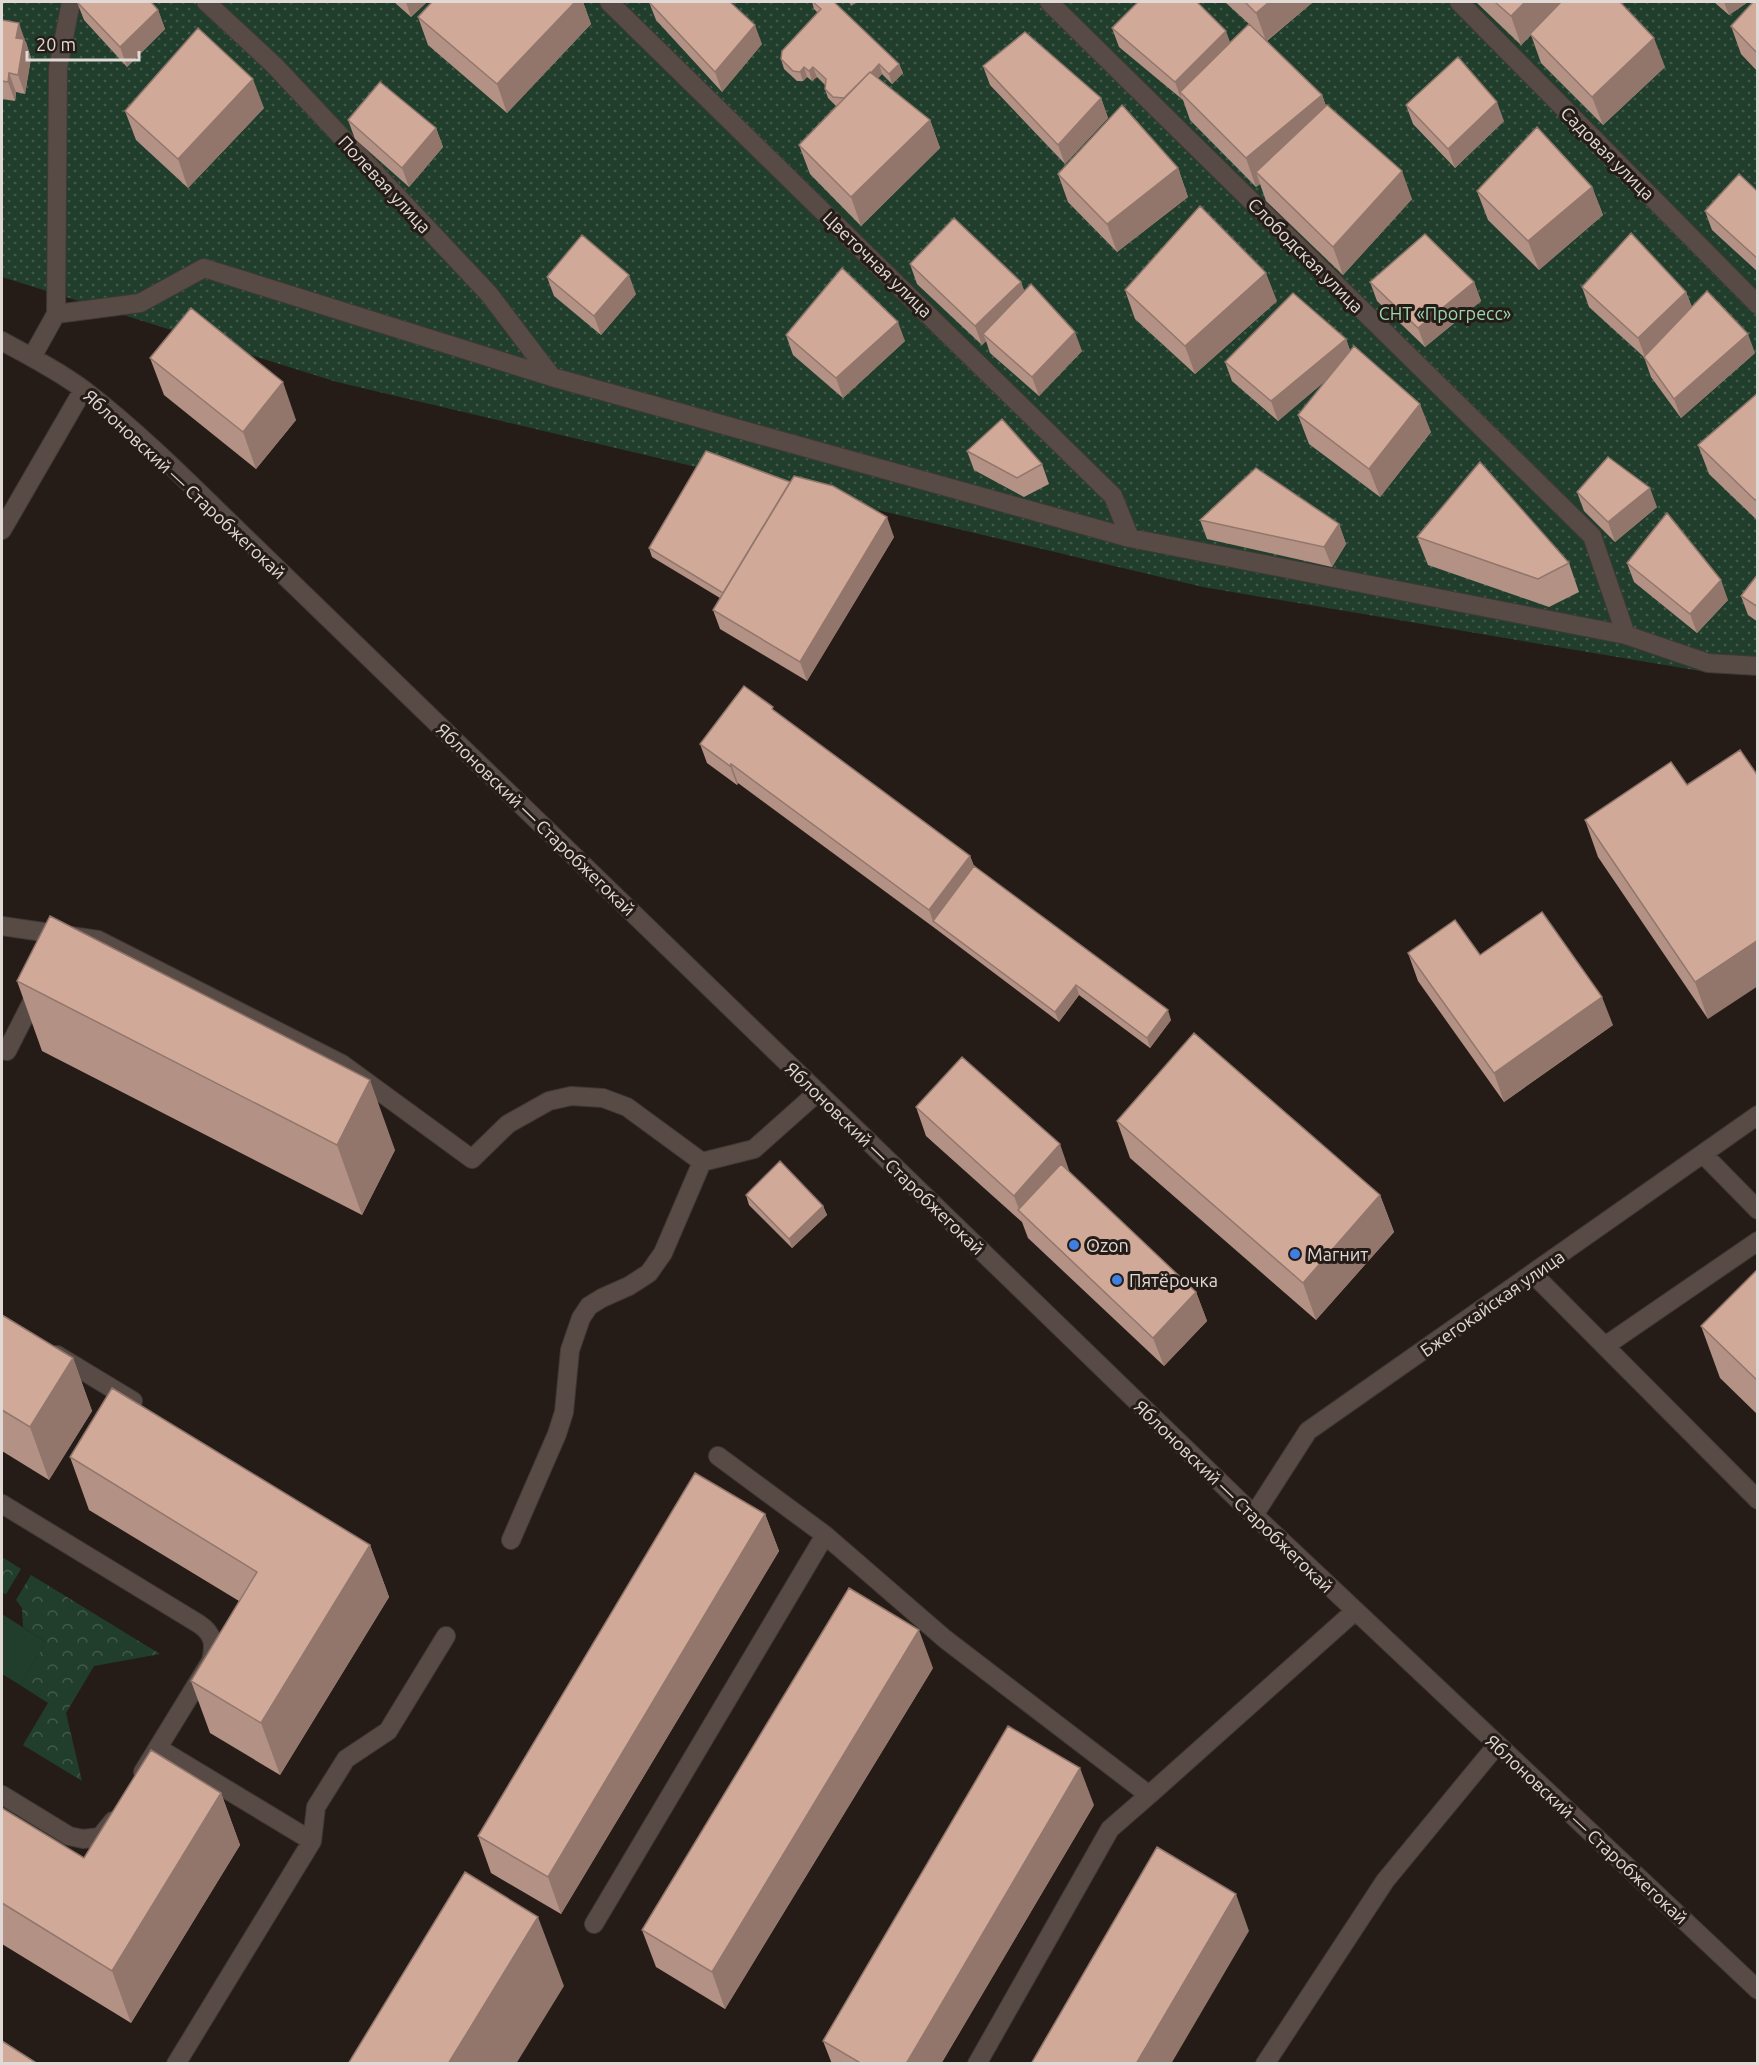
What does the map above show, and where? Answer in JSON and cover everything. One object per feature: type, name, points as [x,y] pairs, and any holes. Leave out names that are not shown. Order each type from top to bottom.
[{"type":"street","points":[[32,357],[56,314],[58,68],[71,2]]},
{"type":"street","name":"Полевая улица","points":[[206,2],[274,65],[489,294],[552,377]]},
{"type":"street","name":"Цветочная улица","points":[[609,2],[1113,496],[1130,538]]},
{"type":"street","name":"Слободская улица","points":[[1049,2],[1592,536],[1626,635]]},
{"type":"street","name":"Садовая улица","points":[[1459,2],[1758,305]]},
{"type":"street","points":[[56,314],[140,303],[204,268],[552,377],[1130,538],[1626,635],[1708,663],[1758,666]]},
{"type":"street","name":"Яблоновский — Старобжегокай","points":[[2,341],[32,357],[83,390],[147,444],[1254,1515],[1758,1990]]},
{"type":"street","points":[[2,530],[83,390]]},
{"type":"street","points":[[2,926],[98,940],[342,1064],[472,1159],[508,1124],[549,1101],[571,1096],[603,1098],[627,1107],[702,1162]]},
{"type":"street","points":[[56,956],[66,935]]},
{"type":"street","points":[[7,1051],[45,977]]},
{"type":"street","points":[[702,1162],[754,1149],[818,1092]]},
{"type":"street","name":"Бжегокайская улица","points":[[1254,1515],[1308,1431],[1758,1115]]},
{"type":"street","points":[[1703,1154],[1758,1210]]},
{"type":"street","points":[[511,1540],[564,1412],[570,1350],[581,1318],[589,1306],[630,1286],[649,1273],[663,1253],[702,1162]]},
{"type":"street","points":[[1605,1346],[1758,1241]]},
{"type":"street","points":[[1533,1274],[1758,1500]]},
{"type":"street","points":[[42,1346],[146,1409]]},
{"type":"street","points":[[717,1456],[825,1535],[945,1639],[1149,1795]]},
{"type":"street","points":[[2,1504],[203,1626],[212,1635],[214,1648],[211,1661],[135,1786]]},
{"type":"street","points":[[594,1924],[825,1535]]},
{"type":"street","points":[[977,2064],[1110,1829],[1355,1611]]},
{"type":"street","points":[[176,2064],[312,1842],[316,1807],[346,1759],[388,1731],[446,1636]]},
{"type":"street","points":[[1265,2064],[1386,1881],[1497,1745]]},
{"type":"street","points":[[158,1748],[312,1842]]},
{"type":"street","points":[[2,1795],[69,1836],[83,1839],[100,1836],[123,1805]]},
{"type":"green space","name":"СНТ «Прогресс»","points":[[2,2],[1757,2],[1757,675],[1712,673],[1203,587],[337,382],[2,277]]},
{"type":"green space","points":[[2,1557],[21,1569],[6,1594],[2,1593]]},
{"type":"green space","points":[[31,1575],[160,1654],[94,1666],[66,1713],[82,1781],[23,1745],[48,1703],[20,1685],[46,1642],[23,1627],[22,1608],[16,1600]]},
{"type":"green space","points":[[2,1614],[46,1642],[20,1685],[2,1674]]},
{"type":"building","points":[[77,2],[151,2],[158,10],[120,47]]},
{"type":"building","points":[[432,2],[575,2],[497,84],[418,17]]},
{"type":"building","points":[[649,2],[730,2],[755,25],[715,72]]},
{"type":"building","points":[[813,2],[834,2],[899,64],[889,74],[879,64],[844,98],[833,97],[825,89],[826,79],[813,67],[809,71],[804,67],[800,72],[793,71],[781,59],[782,51],[821,9]]},
{"type":"building","points":[[1138,2],[1197,2],[1226,31],[1175,82],[1112,28]]},
{"type":"building","points":[[1245,2],[1269,2],[1256,13]]},
{"type":"building","points":[[1495,2],[1525,2],[1511,16]]},
{"type":"building","points":[[1561,2],[1620,2],[1654,38],[1592,97],[1530,34]]},
{"type":"building","points":[[1753,2],[1758,2],[1758,54],[1731,26]]},
{"type":"building","points":[[2,20],[19,23],[16,38],[24,39],[18,75],[9,73],[8,82],[2,81]]},
{"type":"building","points":[[1249,24],[1322,95],[1246,158],[1180,92]]},
{"type":"building","points":[[198,28],[253,79],[178,159],[125,111]]},
{"type":"building","points":[[1025,32],[1101,98],[1058,145],[983,66]]},
{"type":"building","points":[[1458,57],[1497,102],[1448,149],[1406,105]]},
{"type":"building","points":[[870,72],[930,120],[851,197],[799,145]]},
{"type":"building","points":[[380,82],[436,128],[402,168],[348,120]]},
{"type":"building","points":[[1122,105],[1178,168],[1107,224],[1058,174]]},
{"type":"building","points":[[1327,105],[1402,171],[1333,247],[1256,172]]},
{"type":"building","points":[[1537,127],[1592,187],[1528,241],[1477,191]]},
{"type":"building","points":[[1739,174],[1758,192],[1758,259],[1705,211]]},
{"type":"building","points":[[1200,206],[1266,273],[1185,346],[1125,290]]},
{"type":"building","points":[[954,218],[1021,282],[975,326],[910,264]]},
{"type":"building","points":[[1631,233],[1686,292],[1638,338],[1582,287]]},
{"type":"building","points":[[1425,234],[1474,282],[1418,328],[1370,282]]},
{"type":"building","points":[[582,235],[629,275],[594,316],[547,277]]},
{"type":"building","points":[[842,268],[898,322],[836,378],[786,335]]},
{"type":"building","points":[[1031,284],[1075,332],[1032,377],[983,334]]},
{"type":"building","points":[[1707,291],[1748,334],[1674,399],[1644,357]]},
{"type":"building","points":[[1293,293],[1346,339],[1271,401],[1225,362]]},
{"type":"building","points":[[191,308],[283,382],[243,432],[150,358]]},
{"type":"building","points":[[1354,346],[1420,404],[1369,469],[1298,415]]},
{"type":"building","points":[[1758,393],[1758,499],[1755,500],[1698,445]]},
{"type":"building","points":[[1002,419],[1042,464],[1017,478],[967,451]]},
{"type":"building","points":[[706,451],[790,482],[723,593],[649,548]]},
{"type":"building","points":[[1608,457],[1650,488],[1608,522],[1577,492]]},
{"type":"building","points":[[1480,462],[1569,563],[1538,579],[1417,537]]},
{"type":"building","points":[[1256,468],[1339,524],[1324,547],[1200,520]]},
{"type":"building","points":[[794,476],[833,486],[887,517],[800,662],[713,610]]},
{"type":"building","points":[[1667,513],[1721,580],[1690,614],[1627,563]]},
{"type":"building","points":[[1758,574],[1758,607],[1741,596]]},
{"type":"building","points":[[744,686],[970,856],[929,910],[731,764],[730,766],[700,744]]},
{"type":"building","points":[[1740,750],[1758,776],[1758,940],[1695,982],[1585,820],[1671,762],[1687,785]]},
{"type":"building","points":[[974,866],[1168,1010],[1147,1038],[1076,985],[1055,1012],[933,921]]},
{"type":"building","points":[[1542,912],[1602,997],[1494,1073],[1408,953],[1455,920],[1480,955]]},
{"type":"building","points":[[50,916],[370,1080],[337,1145],[17,981]]},
{"type":"building","points":[[1194,1033],[1380,1195],[1303,1283],[1117,1121]]},
{"type":"building","points":[[962,1057],[1060,1144],[1014,1196],[916,1107]]},
{"type":"building","points":[[780,1161],[823,1206],[789,1239],[746,1195]]},
{"type":"building","name":"Пятёрочка","points":[[1061,1164],[1196,1292],[1153,1338],[1018,1210]]},
{"type":"building","points":[[1758,1269],[1758,1381],[1701,1326]]},
{"type":"building","points":[[2,1315],[73,1358],[30,1427],[2,1410]]},
{"type":"building","points":[[112,1388],[370,1545],[261,1723],[191,1681],[257,1572],[70,1457]]},
{"type":"building","points":[[695,1473],[765,1514],[548,1877],[478,1836]]},
{"type":"building","points":[[849,1588],[919,1630],[712,1972],[642,1930]]},
{"type":"building","points":[[1008,1726],[1080,1768],[906,2064],[862,2064],[823,2041]]},
{"type":"building","points":[[151,1750],[221,1793],[112,1971],[2,1903],[2,1808],[84,1858]]},
{"type":"building","points":[[1157,1847],[1236,1894],[1136,2064],[1031,2064]]},
{"type":"building","points":[[465,1872],[538,1917],[448,2064],[348,2064]]},
{"type":"building","points":[[2,2041],[38,2064],[2,2064]]},
{"type":"place","name":"Ozon","points":[[1074,1245]]},
{"type":"place","name":"Магнит","points":[[1295,1254]]},
{"type":"place","name":"Пятёрочка","points":[[1117,1280]]}]
